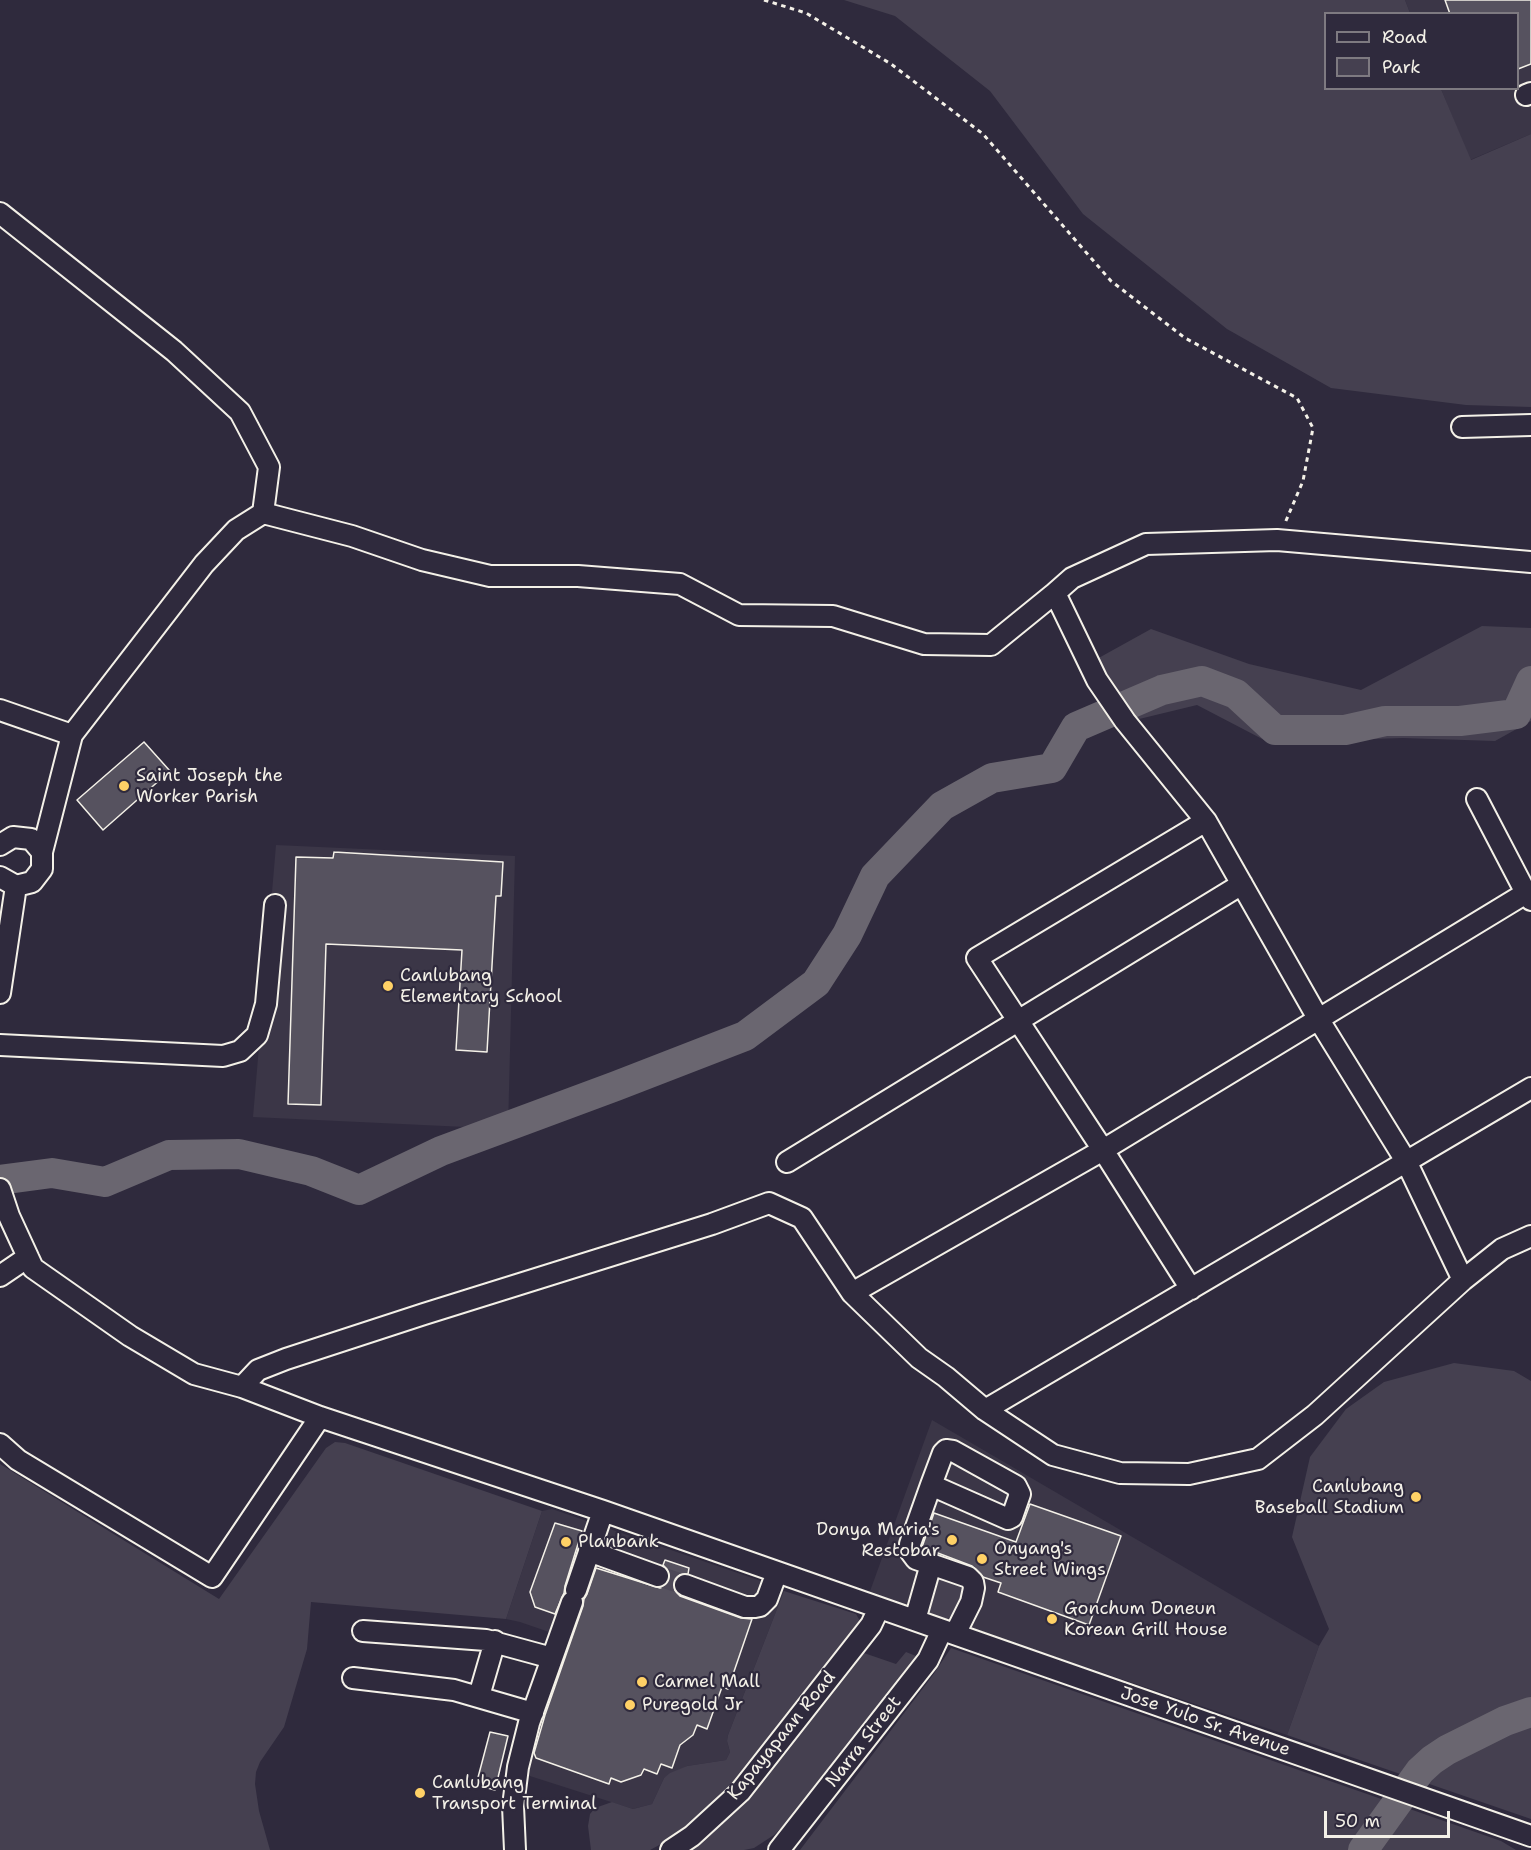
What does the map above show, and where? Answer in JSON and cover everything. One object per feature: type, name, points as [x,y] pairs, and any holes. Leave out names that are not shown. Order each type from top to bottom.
[{"type":"street","points":[[0,213],[174,351],[240,412],[270,467],[263,513]]},
{"type":"street","points":[[1462,427],[1531,425]]},
{"type":"street","points":[[0,993],[8,881],[32,882],[42,869],[42,852],[72,735],[204,564],[236,530],[263,513],[352,536],[422,560],[490,576],[578,576],[680,584],[739,615],[832,616],[924,644],[991,645],[1072,578],[1146,544],[1277,540],[1531,562]]},
{"type":"street","points":[[1054,593],[1097,680],[1125,721],[1206,821],[1319,1020],[1406,1161],[1463,1280]]},
{"type":"street","points":[[0,710],[72,735]]},
{"type":"street","points":[[852,1293],[1103,1150],[1528,896],[1478,799]]},
{"type":"street","points":[[1191,1289],[977,958],[1206,821]]},
{"type":"street","points":[[0,845],[14,837],[31,839],[42,852]]},
{"type":"street","points":[[787,1162],[1242,884]]},
{"type":"street","points":[[0,1045],[222,1056],[240,1051],[257,1035],[266,1004],[275,905]]},
{"type":"street","points":[[985,1410],[1531,1088]]},
{"type":"street","points":[[0,1189],[9,1216],[28,1257],[0,1276]]},
{"type":"street","points":[[242,1387],[258,1370],[286,1359],[712,1224],[769,1203],[802,1218],[852,1293],[919,1358],[985,1410],[1053,1455],[1120,1473],[1189,1474],[1258,1459],[1315,1415],[1463,1280],[1502,1249],[1531,1236]]},
{"type":"street","name":"Jose Yulo Sr. Avenue","points":[[28,1257],[33,1268],[57,1282],[130,1336],[194,1374],[242,1387],[320,1416],[603,1511],[1531,1836]]},
{"type":"street","points":[[0,1444],[18,1460],[213,1577],[320,1416]]},
{"type":"street","points":[[915,1620],[931,1564],[916,1559],[911,1554],[910,1548],[931,1485]]},
{"type":"street","points":[[515,1850],[514,1790],[521,1752],[603,1511]]},
{"type":"street","points":[[589,1551],[658,1576]]},
{"type":"street","name":"Narra Street","points":[[779,1850],[971,1602],[974,1588],[973,1582],[968,1577],[931,1564]]},
{"type":"street","points":[[685,1586],[745,1607],[755,1607],[760,1606],[766,1599],[777,1572]]},
{"type":"street","name":"Kapayapaan Road","points":[[671,1850],[700,1829],[740,1792],[870,1625],[879,1608]]},
{"type":"street","points":[[363,1631],[495,1641],[552,1658]]},
{"type":"street","points":[[479,1696],[495,1641]]},
{"type":"street","points":[[353,1678],[435,1686],[479,1696],[533,1713]]},
{"type":"path","points":[[764,0],[806,13],[891,64],[983,135],[1111,281],[1185,338],[1297,398],[1313,428],[1303,481],[1277,540]]},
{"type":"shaded area","points":[[1405,0],[1531,0],[1531,134],[1470,160],[1441,90],[1519,90],[1519,12],[1410,12]]},
{"type":"shaded area","name":"Canlubang Elementary School","points":[[276,845],[515,856],[508,1129],[253,1117]]},
{"type":"shaded area","points":[[932,1420],[1319,1646],[1287,1735],[869,1594]]},
{"type":"shaded area","name":"Carmel Mall","points":[[552,1509],[784,1591],[728,1735],[730,1752],[726,1760],[687,1766],[664,1778],[652,1804],[633,1809],[508,1769],[517,1731],[552,1633],[506,1619],[542,1511]]},
{"type":"green space","points":[[844,0],[1405,0],[1410,12],[1324,12],[1324,90],[1441,90],[1471,160],[1531,134],[1531,407],[1466,405],[1331,388],[1227,329],[1083,214],[990,91],[895,16]]},
{"type":"green space","points":[[1482,626],[1531,628],[1531,721],[1495,741],[1403,738],[1268,742],[1197,705],[1135,720],[1095,660],[1151,629],[1249,664],[1361,690]]},
{"type":"green space","name":"Canlubang Baseball Stadium","points":[[1454,1363],[1514,1371],[1531,1381],[1531,1819],[1287,1735],[1319,1646],[1329,1629],[1292,1537],[1310,1457],[1346,1409],[1384,1382]]},
{"type":"green space","points":[[335,1442],[345,1443],[542,1511],[506,1619],[311,1602],[307,1649],[284,1727],[260,1762],[256,1772],[255,1784],[259,1811],[270,1850],[0,1850],[0,1464],[219,1599],[326,1448]]},
{"type":"green space","points":[[941,1577],[963,1584],[965,1588],[959,1612],[947,1619],[927,1611],[934,1581]]},
{"type":"green space","points":[[784,1591],[856,1614],[860,1621],[753,1764],[708,1812],[676,1836],[650,1850],[591,1850],[588,1826],[590,1814],[595,1808],[612,1802],[633,1809],[652,1804],[664,1778],[670,1773],[687,1766],[726,1760],[730,1752],[728,1735]]},
{"type":"green space","points":[[951,1648],[1501,1841],[1516,1850],[800,1850]]},
{"type":"green space","points":[[861,1652],[896,1664],[906,1652],[916,1656],[790,1819],[774,1835],[754,1848],[689,1850],[704,1839],[747,1798]]},
{"type":"building","points":[[1445,0],[1531,0],[1531,64],[1519,69],[1519,12],[1449,12]]},
{"type":"building","name":"Saint Joseph the Worker Parish","points":[[144,742],[170,771],[103,830],[77,800]]},
{"type":"building","points":[[334,852],[503,862],[501,896],[496,896],[487,1052],[456,1050],[462,950],[326,944],[321,1105],[288,1104],[296,857],[333,858]]},
{"type":"building","points":[[1030,1504],[1121,1536],[1089,1625],[998,1592],[1001,1583],[983,1577],[972,1566],[922,1547],[934,1513],[1016,1542]]},
{"type":"building","points":[[555,1523],[582,1531],[564,1593],[555,1614],[535,1607],[530,1592]]},
{"type":"building","points":[[665,1560],[689,1568],[688,1574],[678,1575],[674,1581],[673,1588],[680,1596],[741,1618],[752,1619],[728,1689],[722,1687],[707,1729],[697,1725],[693,1735],[680,1745],[672,1768],[661,1764],[657,1774],[644,1769],[641,1775],[621,1782],[611,1778],[609,1784],[536,1758],[534,1753],[545,1715],[596,1568],[660,1588],[665,1586],[669,1580],[670,1573],[663,1565]]},
{"type":"building","points":[[490,1732],[508,1736],[495,1790],[476,1785]]},
{"type":"waterway","points":[[0,1180],[52,1173],[105,1182],[169,1155],[239,1154],[311,1171],[359,1190],[441,1151],[745,1036],[816,983],[847,935],[875,876],[942,806],[992,778],[1052,768],[1076,727],[1162,690],[1202,681],[1236,694],[1275,730],[1345,730],[1385,721],[1460,721],[1516,714],[1531,681]]},
{"type":"waterway","points":[[1363,1850],[1420,1771],[1432,1760],[1505,1721],[1531,1712]]},
{"type":"tunnel","points":[[658,1576],[685,1585]]},
{"type":"place","name":"Saint Joseph the Worker Parish","points":[[124,786]]},
{"type":"place","name":"Canlubang Elementary School","points":[[388,986]]},
{"type":"place","name":"Canlubang Baseball Stadium","points":[[1416,1497]]},
{"type":"place","name":"Donya Maria's Restobar","points":[[952,1540]]},
{"type":"place","name":"Planbank","points":[[566,1542]]},
{"type":"place","name":"Onyang's Street Wings","points":[[982,1559]]},
{"type":"place","name":"Gonchum Doneun Korean Grill House","points":[[1052,1619]]},
{"type":"place","name":"Carmel Mall","points":[[642,1682]]},
{"type":"place","name":"Puregold Jr","points":[[630,1705]]},
{"type":"place","name":"Canlubang Transport Terminal","points":[[420,1793]]}]
